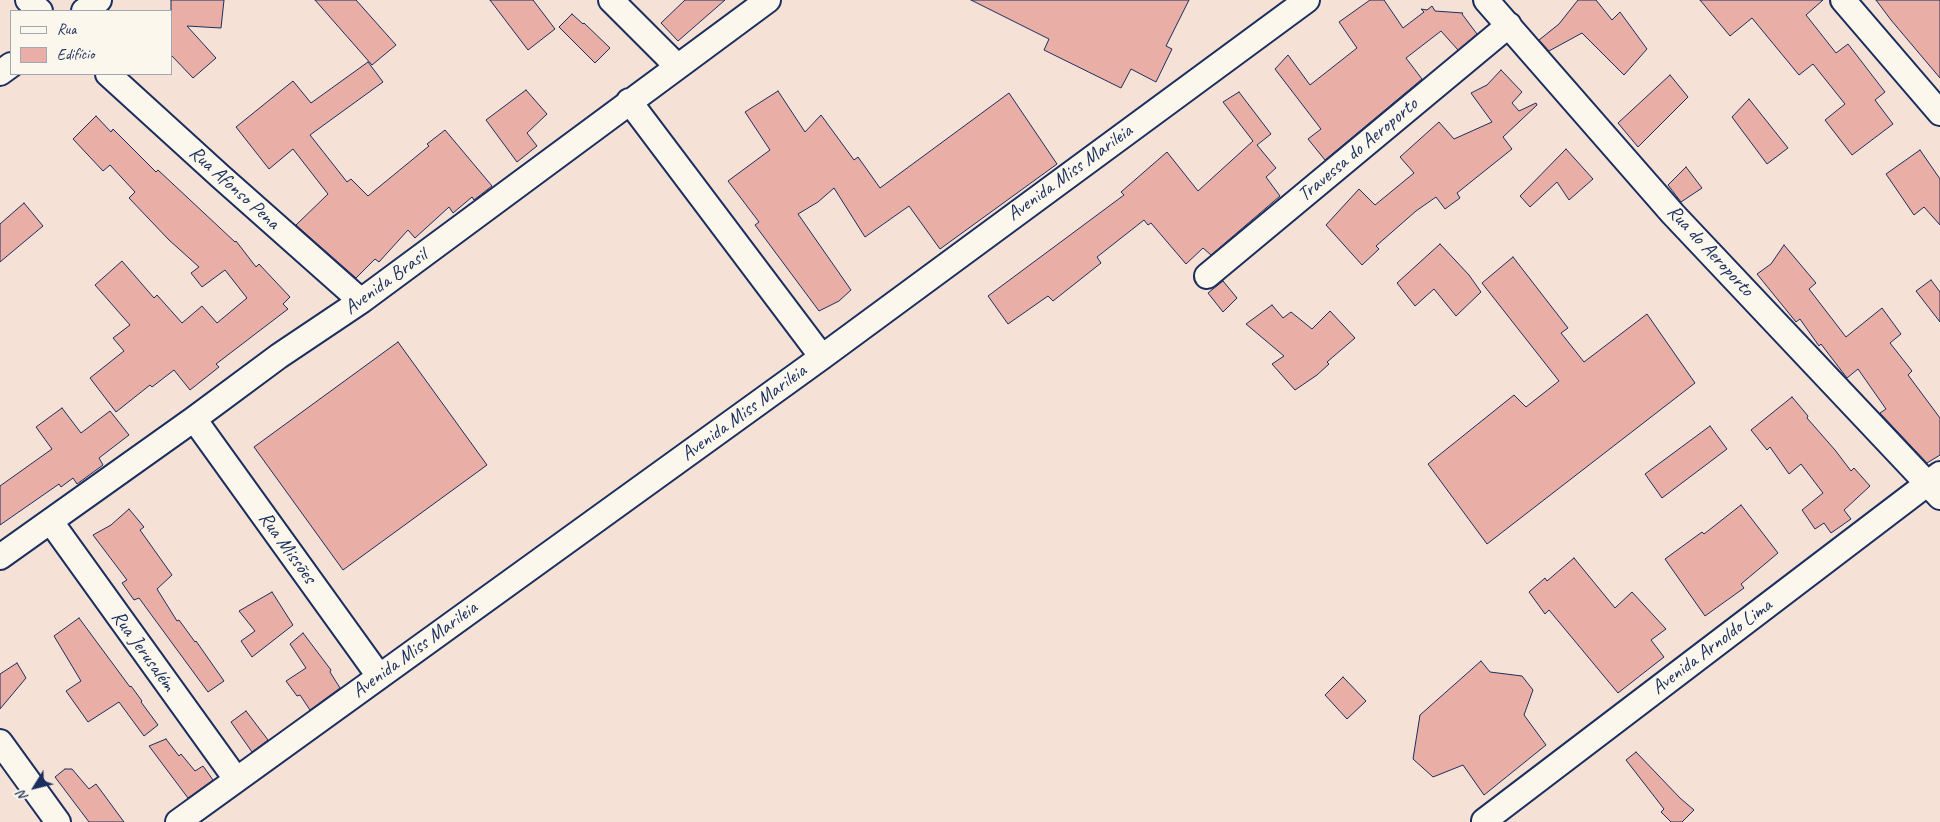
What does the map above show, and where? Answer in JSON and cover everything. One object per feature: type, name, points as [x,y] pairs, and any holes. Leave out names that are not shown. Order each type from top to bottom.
[{"type":"street","points":[[28,0],[39,10]]},
{"type":"street","points":[[85,10],[99,0]]},
{"type":"street","points":[[611,0],[677,66]]},
{"type":"street","name":"Avenida Brasil","points":[[0,557],[194,419],[278,356],[361,301],[768,0]]},
{"type":"street","name":"Avenida Miss Marileia","points":[[178,822],[822,357],[1307,0]]},
{"type":"street","name":"Rua do Aeroporto","points":[[1486,0],[1674,214],[1936,484]]},
{"type":"street","points":[[1843,0],[1940,113]]},
{"type":"street","name":"Travessa do Aeroporto","points":[[1207,276],[1508,24]]},
{"type":"street","name":"Rua Afonso Pena","points":[[109,75],[361,301]]},
{"type":"street","points":[[629,101],[822,357]]},
{"type":"street","name":"Rua Missões","points":[[194,419],[379,676]]},
{"type":"street","name":"Avenida Arnoldo Lima","points":[[1484,821],[1936,484]]},
{"type":"street","name":"Rua Jerusalém","points":[[51,522],[236,779]]},
{"type":"street","points":[[0,742],[58,822]]},
{"type":"building","points":[[171,0],[224,0],[221,28],[187,26],[216,58],[193,78],[172,56]]},
{"type":"building","points":[[315,0],[356,0],[396,45],[372,65]]},
{"type":"building","points":[[490,0],[533,0],[555,29],[528,50]]},
{"type":"building","points":[[685,0],[725,0],[678,41],[661,23]]},
{"type":"building","points":[[971,0],[1189,0],[1166,46],[1172,49],[1156,82],[1131,69],[1121,88],[1044,50],[1049,39]]},
{"type":"building","points":[[1370,0],[1384,0],[1403,28],[1424,12],[1421,9],[1427,10],[1432,6],[1435,11],[1463,13],[1477,34],[1458,50],[1441,31],[1406,58],[1422,79],[1325,160],[1308,139],[1321,129],[1275,69],[1288,55],[1310,85],[1357,48],[1339,22]]},
{"type":"building","points":[[1578,0],[1596,0],[1612,20],[1620,12],[1647,49],[1624,75],[1582,33],[1549,51],[1539,40],[1559,24]]},
{"type":"building","points":[[1700,0],[1823,0],[1806,15],[1836,53],[1848,44],[1885,92],[1875,100],[1893,124],[1852,155],[1825,120],[1845,104],[1813,64],[1799,75],[1752,18],[1730,36]]},
{"type":"building","points":[[1876,0],[1940,0],[1940,78],[1891,20]]},
{"type":"building","points":[[572,14],[610,48],[595,63],[559,27]]},
{"type":"building","points":[[368,62],[383,82],[310,135],[347,182],[351,179],[368,196],[429,146],[427,144],[445,130],[492,186],[474,200],[472,197],[453,213],[449,207],[415,238],[408,230],[379,262],[375,259],[356,278],[296,225],[328,194],[293,149],[269,169],[236,127],[293,81],[311,103]]},
{"type":"building","points":[[1501,70],[1522,92],[1512,103],[1519,111],[1536,103],[1537,105],[1503,137],[1512,149],[1457,193],[1460,198],[1445,209],[1436,197],[1416,211],[1376,246],[1379,249],[1362,265],[1326,225],[1359,189],[1375,205],[1414,173],[1400,157],[1439,122],[1454,139],[1492,122],[1471,93],[1487,85]]},
{"type":"building","points":[[1670,75],[1688,97],[1638,147],[1618,123]]},
{"type":"building","points":[[526,90],[547,114],[527,133],[537,146],[517,162],[486,120]]},
{"type":"building","points":[[778,91],[805,132],[821,115],[854,160],[858,157],[880,188],[1009,93],[1057,164],[940,249],[909,206],[865,237],[834,188],[818,202],[798,214],[851,290],[839,301],[819,311],[755,225],[759,222],[728,181],[770,150],[745,112]]},
{"type":"building","points":[[1239,92],[1271,134],[1257,145],[1276,168],[1266,177],[1280,196],[1211,255],[1203,248],[1186,264],[1151,223],[1148,225],[1144,220],[1097,257],[1101,263],[1053,301],[1048,296],[1008,324],[988,296],[1124,195],[1121,192],[1167,152],[1198,191],[1253,141],[1223,102]]},
{"type":"building","points":[[1749,99],[1788,148],[1767,164],[1732,117]]},
{"type":"building","points":[[96,116],[111,132],[113,129],[156,172],[158,170],[236,241],[256,267],[259,264],[290,297],[283,304],[288,309],[216,364],[219,367],[190,390],[174,370],[152,387],[150,385],[116,412],[90,378],[124,351],[113,338],[130,325],[95,285],[122,261],[154,298],[157,295],[182,323],[202,306],[217,323],[247,298],[225,270],[202,287],[191,273],[199,267],[169,240],[129,198],[135,192],[110,165],[103,171],[73,139]]},
{"type":"building","points":[[1566,149],[1593,179],[1569,200],[1557,182],[1530,207],[1520,196]]},
{"type":"building","points":[[1920,150],[1940,179],[1940,225],[1924,207],[1914,215],[1886,174]]},
{"type":"building","points":[[1686,167],[1702,188],[1681,202],[1668,185]]},
{"type":"building","points":[[24,203],[43,226],[0,262],[0,224]]},
{"type":"building","points":[[1440,244],[1469,275],[1481,292],[1456,316],[1434,289],[1415,306],[1397,283]]},
{"type":"building","points":[[1784,245],[1816,283],[1809,289],[1846,337],[1882,308],[1901,334],[1890,343],[1912,371],[1908,375],[1940,418],[1940,455],[1927,463],[1880,413],[1886,409],[1858,369],[1847,378],[1821,344],[1819,346],[1800,319],[1796,322],[1757,274],[1771,264]]},
{"type":"building","points":[[1513,257],[1568,328],[1561,333],[1584,362],[1647,314],[1695,383],[1487,544],[1428,464],[1514,395],[1526,407],[1559,381],[1482,283]]},
{"type":"building","points":[[1931,280],[1940,292],[1940,322],[1916,291]]},
{"type":"building","points":[[1223,281],[1237,298],[1223,312],[1208,293]]},
{"type":"building","points":[[1272,305],[1283,318],[1291,312],[1312,329],[1330,311],[1355,338],[1327,362],[1329,364],[1317,375],[1295,390],[1272,364],[1284,356],[1246,324]]},
{"type":"building","points":[[398,342],[487,465],[343,570],[254,447]]},
{"type":"building","points":[[1792,397],[1851,471],[1854,468],[1870,486],[1844,510],[1851,519],[1831,533],[1824,523],[1815,529],[1802,510],[1823,493],[1801,464],[1789,474],[1770,447],[1767,450],[1751,430]]},
{"type":"building","points":[[62,408],[81,433],[110,411],[129,435],[99,458],[103,465],[77,484],[73,478],[61,487],[59,484],[0,525],[0,486],[52,449],[36,427]]},
{"type":"building","points":[[1710,426],[1727,449],[1662,498],[1645,474]]},
{"type":"building","points":[[1741,505],[1778,553],[1741,584],[1744,588],[1705,616],[1665,559],[1702,532],[1704,534]]},
{"type":"building","points":[[129,509],[144,527],[140,530],[172,575],[157,589],[177,621],[179,620],[196,641],[224,681],[208,692],[139,598],[134,600],[122,583],[127,580],[93,535],[111,525]]},
{"type":"building","points":[[1574,558],[1615,608],[1632,592],[1666,629],[1651,640],[1664,657],[1618,693],[1549,610],[1545,614],[1529,592],[1545,578],[1547,581]]},
{"type":"building","points":[[272,592],[293,625],[252,657],[241,641],[255,631],[239,611]]},
{"type":"building","points":[[79,618],[158,725],[144,736],[119,702],[88,722],[66,691],[81,681],[54,636]]},
{"type":"building","points":[[303,633],[331,670],[330,672],[340,688],[310,710],[300,695],[297,696],[286,681],[306,668],[290,644]]},
{"type":"building","points":[[1481,661],[1490,672],[1522,676],[1533,690],[1524,715],[1546,745],[1484,795],[1463,765],[1433,777],[1413,759],[1420,715]]},
{"type":"building","points":[[17,663],[26,678],[0,709],[0,674]]},
{"type":"building","points":[[1343,677],[1366,701],[1347,719],[1325,695]]},
{"type":"building","points":[[246,711],[268,740],[252,752],[231,722]]},
{"type":"building","points":[[166,739],[179,756],[181,754],[195,771],[203,766],[213,780],[188,798],[149,746]]},
{"type":"building","points":[[1636,752],[1694,810],[1682,822],[1671,822],[1661,812],[1664,809],[1626,760]]},
{"type":"building","points":[[65,769],[72,769],[89,789],[96,784],[124,822],[89,822],[55,777]]}]
